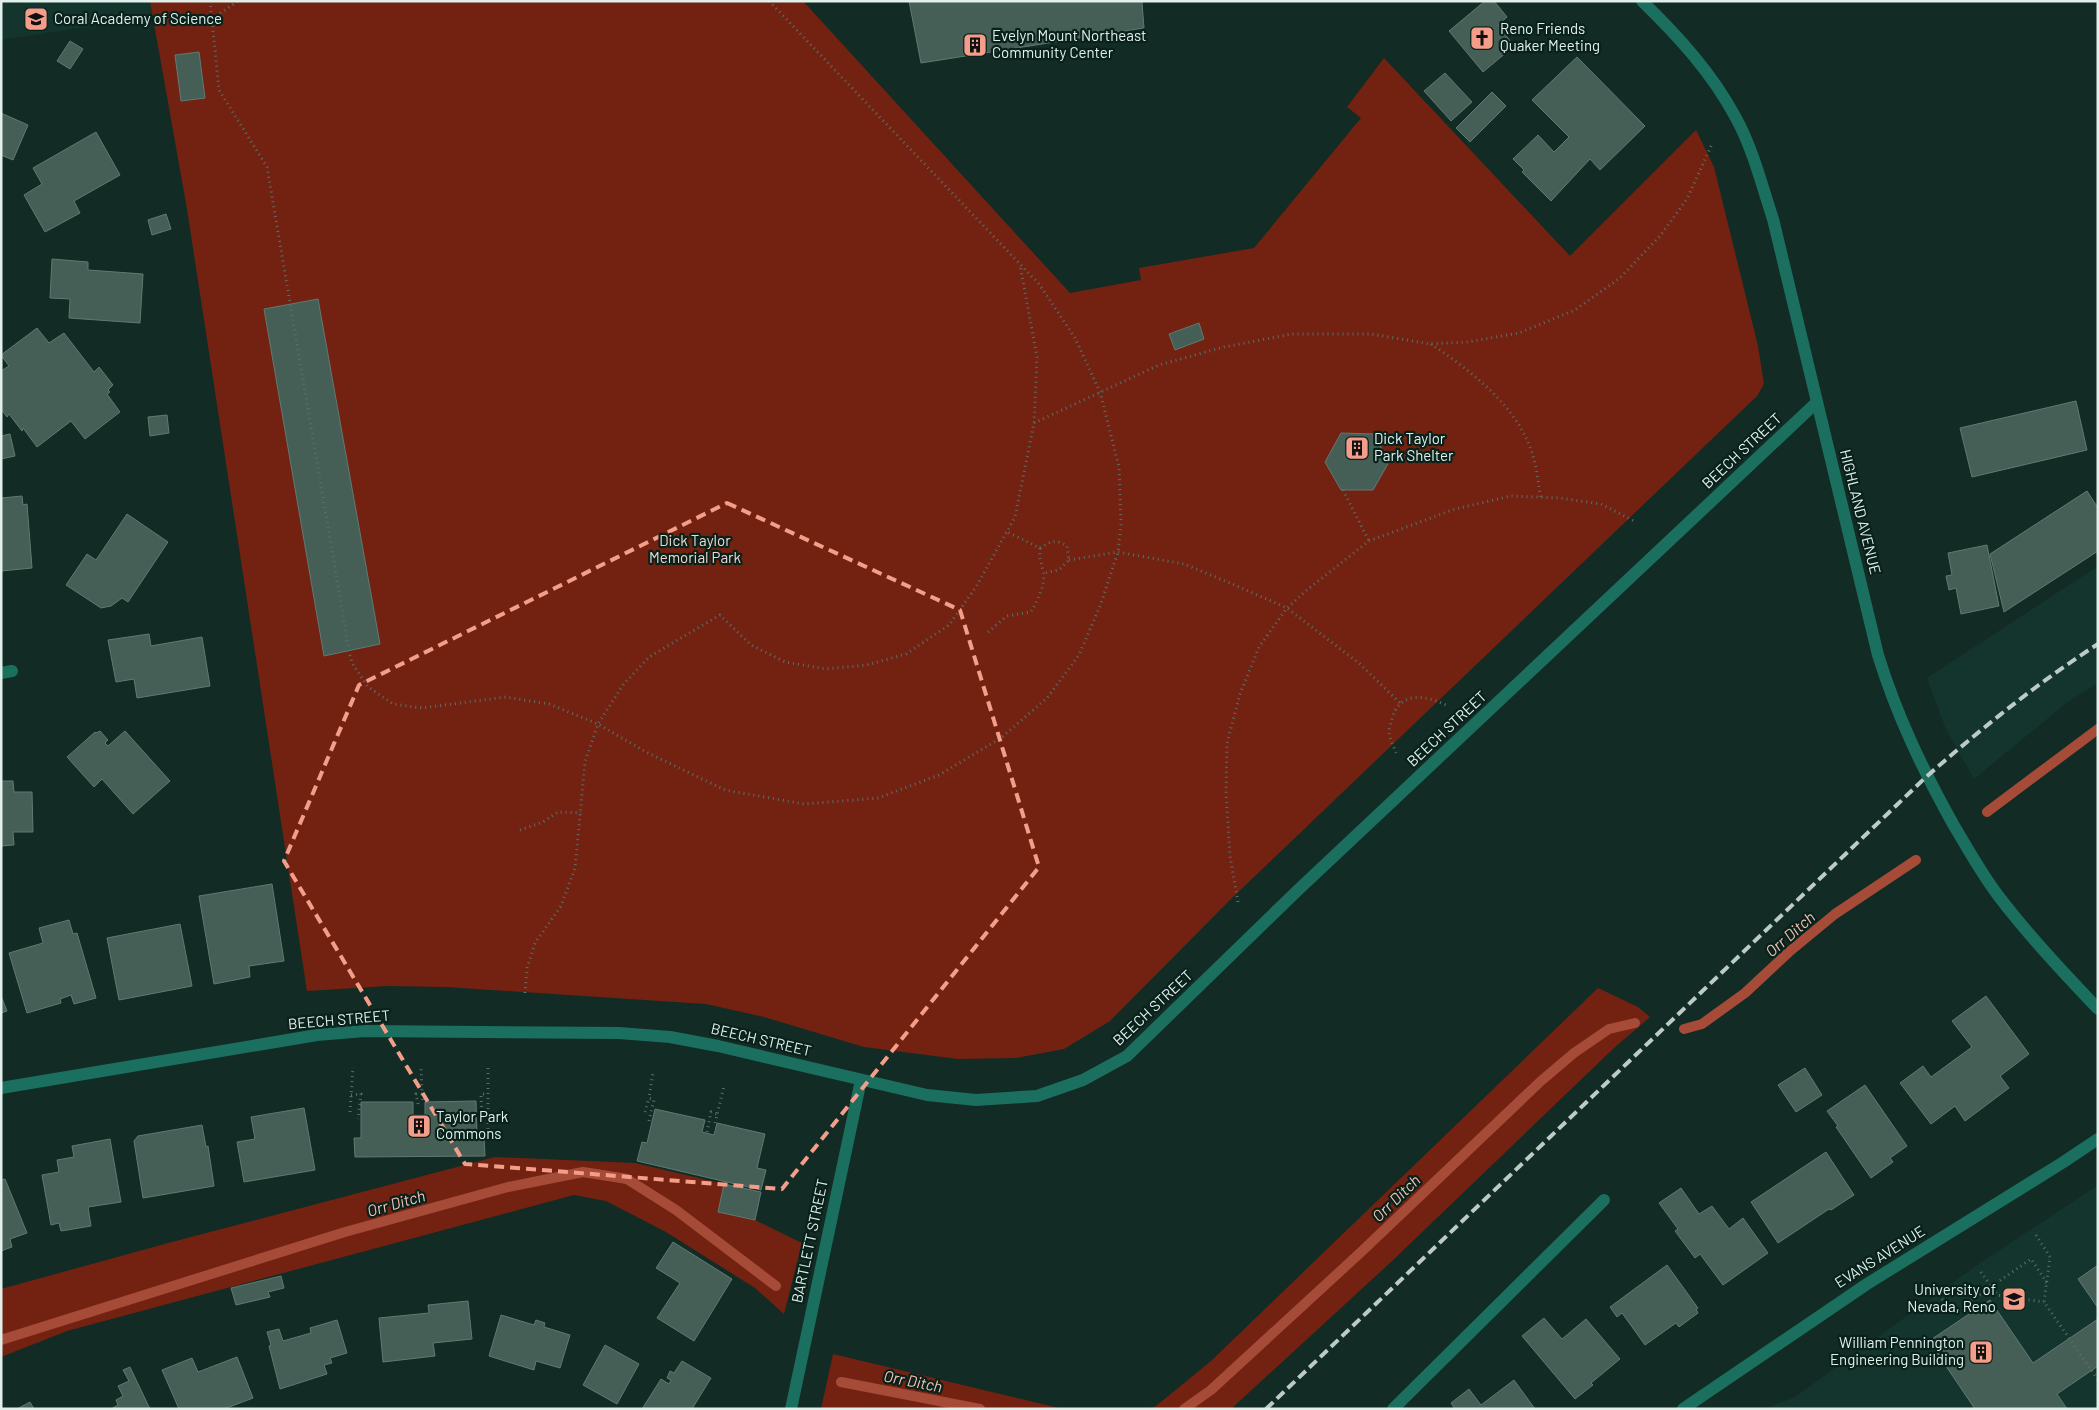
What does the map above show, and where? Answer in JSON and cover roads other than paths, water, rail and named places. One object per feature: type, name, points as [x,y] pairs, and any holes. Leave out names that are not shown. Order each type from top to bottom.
[{"type":"street","name":"HIGHLAND AVENUE","points":[[1642,1],[1669,27],[1695,57],[1736,118],[1753,160],[1773,219],[1878,654],[1890,696],[1926,777],[1973,858],[1998,896],[2051,960],[2098,1009]]},
{"type":"street","name":"BEECH STREET","points":[[1,1088],[317,1034],[365,1031],[619,1033],[670,1037],[718,1046],[927,1095],[976,1100],[1037,1096],[1083,1080],[1127,1056],[1298,890],[1817,402]]},
{"type":"street","name":"BARTLETT STREET","points":[[791,1409],[862,1080]]},
{"type":"street","name":"EVANS AVENUE","points":[[1683,1409],[1867,1284],[2062,1164],[2098,1139]]},
{"type":"street","points":[[1393,1409],[1604,1200]]},
{"type":"waterway","name":"Orr Ditch","points":[[1987,812],[2098,729]]},
{"type":"waterway","name":"Orr Ditch","points":[[1684,1029],[1702,1024],[1745,993],[1789,952],[1835,914],[1916,860]]},
{"type":"waterway","name":"Orr Ditch","points":[[1184,1409],[1211,1390],[1360,1253],[1541,1081],[1574,1053],[1609,1029],[1635,1023]]},
{"type":"waterway","name":"Orr Ditch","points":[[1,1340],[345,1232],[508,1187],[583,1172],[627,1179],[676,1210],[776,1286]]},
{"type":"waterway","name":"Orr Ditch","points":[[841,1382],[980,1409]]},
{"type":"railway","points":[[1266,1409],[1926,777],[2009,708],[2098,644]]},
{"type":"place","name":"Coral Academy of Science","points":[[36,19]]},
{"type":"place","name":"Reno Friends Quaker Meeting","points":[[1482,38]]},
{"type":"place","name":"Evelyn Mount Northeast Community Center","points":[[975,45]]},
{"type":"place","name":"Dick Taylor Park Shelter","points":[[1357,448]]},
{"type":"place","name":"Taylor Park Commons","points":[[419,1126]]},
{"type":"place","name":"University of Nevada, Reno","points":[[2014,1299]]},
{"type":"place","name":"William Pennington Engineering Building","points":[[1981,1352]]},
{"type":"park label","name":"Dick Taylor Memorial Park","points":[[695,550]]}]
